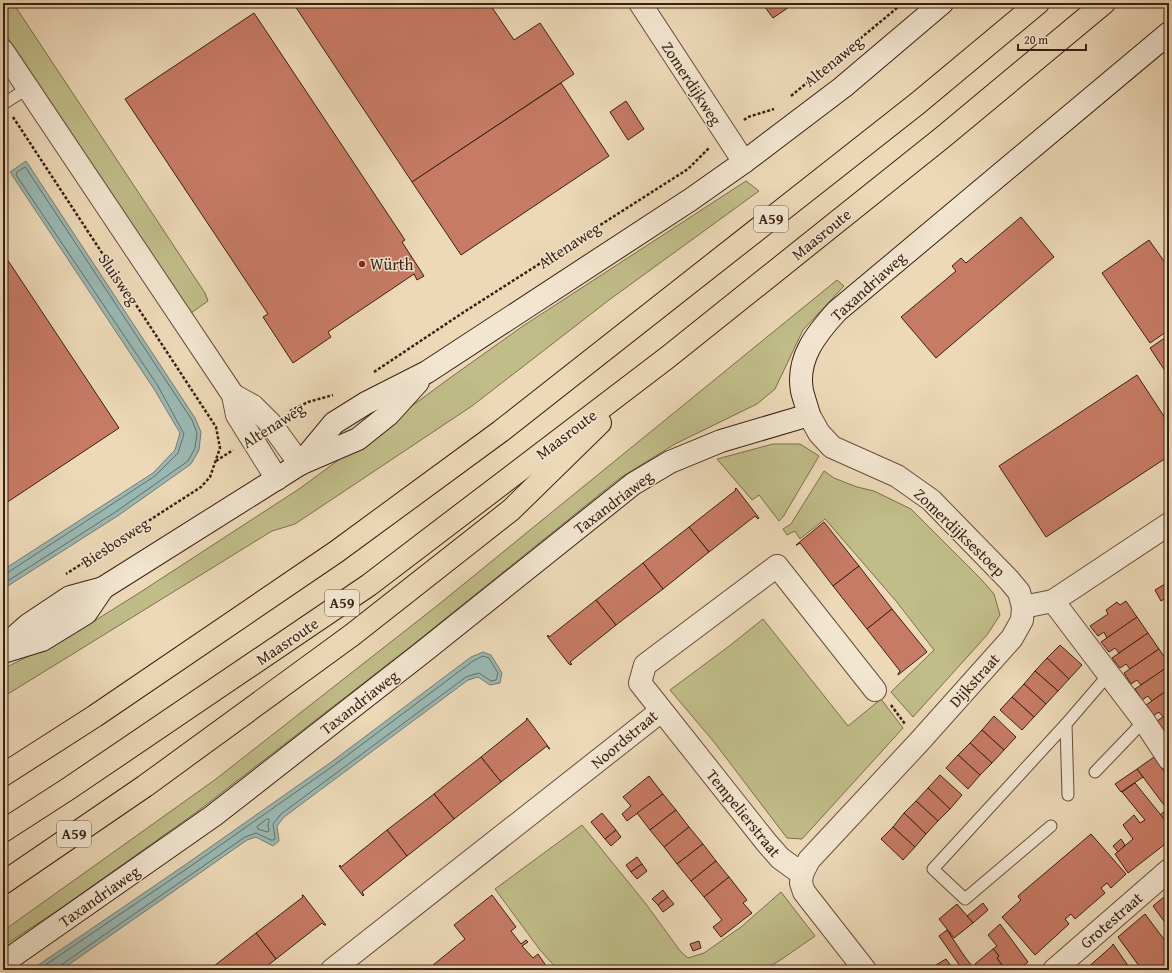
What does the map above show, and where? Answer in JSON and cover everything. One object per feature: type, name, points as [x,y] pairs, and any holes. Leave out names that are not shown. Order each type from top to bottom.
[{"type":"highway","name":"A59","points":[[3,775],[101,712],[330,556],[501,431],[918,103],[1038,3]]},
{"type":"highway","name":"Maasroute","points":[[3,831],[369,585],[668,357],[944,137],[1104,3]]},
{"type":"highway","name":"A59","points":[[3,883],[145,786],[352,635],[511,510],[668,357]]},
{"type":"street","name":"Zomerdijkweg","points":[[640,3],[744,162]]},
{"type":"street","name":"Altenaweg","points":[[277,479],[300,464],[334,423],[366,402],[427,372],[690,200],[744,162],[843,87],[942,3]]},
{"type":"street","name":"Taxandriaweg","points":[[3,963],[213,816],[519,576],[614,497],[633,484],[670,462],[721,441],[809,415],[802,390],[801,372],[805,357],[817,335],[837,310],[1169,33]]},
{"type":"street","name":"Sluisweg","points":[[3,51],[233,395],[237,415],[277,479]]},
{"type":"street","name":"Sluisweg","points":[[233,395],[253,406],[271,424],[300,464]]},
{"type":"street","name":"Zomerdijksestoep","points":[[809,415],[818,433],[832,447],[897,476],[931,500],[1009,580],[1018,592],[1023,607]]},
{"type":"street","name":"Biesbosweg","points":[[3,647],[28,624],[70,598],[103,588],[277,479]]},
{"type":"street","points":[[1023,607],[1053,601],[1169,524]]},
{"type":"street","name":"Noordstraat","points":[[332,970],[661,711],[640,683],[645,665],[777,566],[875,690]]},
{"type":"street","name":"Biesbosweg","points":[[3,652],[42,640],[86,613],[103,588]]},
{"type":"street","points":[[1053,601],[1144,721],[1169,759]]},
{"type":"street","name":"Dijkstraat","points":[[802,874],[809,860],[919,742],[1012,638],[1022,620],[1023,607]]},
{"type":"street","name":"Tempelierstraat","points":[[661,711],[766,842],[780,858],[802,874]]},
{"type":"street","name":"Grotestraat","points":[[1054,970],[1169,870]]},
{"type":"street","points":[[802,874],[800,883],[804,892],[865,970]]},
{"type":"lane","points":[[3,104],[28,88]]},
{"type":"lane","points":[[1051,826],[965,899],[933,869],[1066,724],[1109,674]]},
{"type":"lane","points":[[1094,772],[1144,721]]},
{"type":"lane","points":[[1066,724],[1068,795]]},
{"type":"path","name":"Altenaweg","points":[[785,100],[903,3]]},
{"type":"path","name":"Sluisweg","points":[[3,104],[216,426],[220,448],[216,461]]},
{"type":"path","name":"Altenaweg","points":[[372,373],[478,303],[688,169],[706,150],[748,117],[774,110],[780,105]]},
{"type":"path","name":"Altenaweg","points":[[271,424],[297,407],[308,402],[335,395]]},
{"type":"path","name":"Altenaweg","points":[[216,461],[251,438]]},
{"type":"path","name":"Biesbosweg","points":[[62,576],[201,487],[210,477],[216,461]]},
{"type":"path","points":[[875,690],[877,688],[919,742]]},
{"type":"shaded area","points":[[3,3],[13,3],[205,293],[208,301],[191,313],[3,31]]},
{"type":"shaded area","points":[[746,181],[759,191],[609,300],[472,406],[295,524],[272,531],[3,697],[3,669],[80,630],[299,489],[523,326]]},
{"type":"shaded area","points":[[837,280],[844,286],[803,330],[775,389],[757,404],[675,444],[620,478],[410,647],[198,811],[57,911],[3,946],[3,931],[216,779],[438,605]]},
{"type":"shaded area","points":[[773,444],[800,444],[819,456],[783,517],[779,521],[759,495],[752,500],[717,459]]},
{"type":"shaded area","points":[[824,471],[834,478],[857,487],[874,491],[911,509],[994,594],[1000,615],[987,635],[913,717],[891,692],[934,650],[896,601],[825,519],[800,539],[795,531],[787,535],[783,529],[791,524]]},
{"type":"shaded area","points":[[763,619],[848,726],[881,699],[903,728],[802,839],[787,838],[714,742],[670,690]]},
{"type":"shaded area","points":[[582,825],[646,904],[681,952],[688,958],[704,953],[741,927],[781,892],[815,936],[764,970],[558,970],[540,950],[495,889]]},
{"type":"water","points":[[26,161],[195,418],[201,432],[199,450],[191,464],[119,515],[3,589],[3,570],[153,473],[175,450],[180,433],[154,389],[10,172]]},
{"type":"water","points":[[483,652],[491,655],[502,673],[500,683],[490,685],[478,677],[468,680],[284,817],[277,826],[279,841],[273,846],[256,837],[247,840],[61,970],[31,970],[182,867],[330,763],[471,657]]},
{"type":"building","points":[[293,3],[489,3],[514,40],[540,23],[574,74],[412,182]]},
{"type":"building","points":[[762,3],[795,3],[773,18]]},
{"type":"building","points":[[254,13],[405,240],[402,242],[424,276],[417,280],[414,274],[328,332],[331,337],[293,363],[263,317],[268,314],[125,99]]},
{"type":"building","points":[[561,83],[609,156],[461,255],[412,182]]},
{"type":"building","points":[[626,101],[644,129],[628,140],[610,112]]},
{"type":"building","points":[[1021,217],[1054,257],[936,358],[901,317],[956,271],[952,266],[961,258],[966,263]]},
{"type":"building","points":[[1149,240],[1169,268],[1169,330],[1150,343],[1102,273]]},
{"type":"building","points":[[3,253],[119,428],[3,505]]},
{"type":"building","points":[[1169,335],[1169,377],[1150,348]]},
{"type":"building","points":[[1137,375],[1169,424],[1169,456],[1046,537],[999,466]]},
{"type":"building","points":[[736,488],[759,518],[758,519],[755,516],[709,552],[689,527],[736,490]]},
{"type":"building","points":[[824,522],[859,566],[833,586],[800,543],[796,545]]},
{"type":"building","points":[[689,527],[709,552],[663,589],[643,563]]},
{"type":"building","points":[[643,563],[663,589],[616,625],[596,600]]},
{"type":"building","points":[[859,566],[892,609],[867,629],[833,586]]},
{"type":"building","points":[[1165,584],[1169,591],[1169,596],[1161,601],[1155,590]]},
{"type":"building","points":[[596,600],[616,625],[570,662],[572,664],[571,665],[547,636],[548,635],[549,637]]},
{"type":"building","points":[[1126,601],[1137,617],[1107,638],[1104,632],[1098,636],[1090,626],[1108,614],[1106,610],[1117,602],[1120,605]]},
{"type":"building","points":[[892,609],[927,652],[898,675],[900,671],[867,629]]},
{"type":"building","points":[[1137,617],[1148,633],[1119,653],[1115,648],[1109,652],[1101,642]]},
{"type":"building","points":[[1148,633],[1159,649],[1130,669],[1126,664],[1120,668],[1112,658]]},
{"type":"building","points":[[1060,645],[1082,665],[1069,679],[1047,658]]},
{"type":"building","points":[[1159,649],[1169,666],[1141,685],[1137,680],[1131,684],[1124,673]]},
{"type":"building","points":[[1047,658],[1069,679],[1058,691],[1035,671]]},
{"type":"building","points":[[1169,666],[1169,689],[1152,701],[1148,696],[1142,700],[1135,689]]},
{"type":"building","points":[[1035,671],[1058,691],[1046,704],[1024,684]]},
{"type":"building","points":[[1024,684],[1046,704],[1034,717],[1012,697]]},
{"type":"building","points":[[1169,689],[1169,713],[1163,717],[1159,712],[1153,716],[1146,705]]},
{"type":"building","points":[[1012,697],[1034,717],[1022,730],[1000,710]]},
{"type":"building","points":[[1169,713],[1169,728],[1164,732],[1157,721]]},
{"type":"building","points":[[994,716],[1016,737],[1004,750],[982,730]]},
{"type":"building","points":[[527,718],[550,749],[547,746],[501,782],[481,757],[527,720]]},
{"type":"building","points":[[982,730],[1004,750],[992,763],[970,743]]},
{"type":"building","points":[[970,743],[992,763],[980,775],[958,755]]},
{"type":"building","points":[[958,755],[980,775],[968,789],[946,768]]},
{"type":"building","points":[[481,757],[501,782],[454,819],[434,794]]},
{"type":"building","points":[[1154,757],[1169,778],[1169,825],[1160,815],[1167,809],[1137,769]]},
{"type":"building","points":[[1137,769],[1143,777],[1121,792],[1115,784]]},
{"type":"building","points":[[940,775],[962,795],[950,809],[928,788]]},
{"type":"building","points":[[649,776],[663,794],[627,821],[622,814],[631,806],[623,797]]},
{"type":"building","points":[[1135,783],[1169,825],[1169,841],[1128,873],[1115,854],[1133,839],[1123,825],[1134,815],[1140,823],[1145,820],[1122,792]]},
{"type":"building","points":[[928,788],[950,809],[938,821],[916,801]]},
{"type":"building","points":[[434,794],[454,819],[407,856],[387,830]]},
{"type":"building","points":[[663,794],[676,810],[650,830],[637,813]]},
{"type":"building","points":[[916,801],[938,821],[926,834],[904,813]]},
{"type":"building","points":[[676,810],[689,827],[664,847],[650,830]]},
{"type":"building","points":[[602,813],[616,830],[605,839],[591,822]]},
{"type":"building","points":[[904,813],[926,834],[915,847],[893,827]]},
{"type":"building","points":[[689,827],[703,844],[677,864],[664,847]]},
{"type":"building","points":[[893,827],[915,847],[903,860],[881,839]]},
{"type":"building","points":[[387,830],[407,856],[362,892],[364,895],[363,896],[339,866],[340,865],[341,867]]},
{"type":"building","points":[[616,830],[621,837],[611,846],[605,839]]},
{"type":"building","points":[[1091,834],[1126,874],[1111,888],[1107,883],[1101,888],[1105,893],[1075,919],[1071,914],[1065,919],[1069,924],[1035,955],[1002,917],[1021,900],[1018,897],[1019,895]]},
{"type":"building","points":[[1121,839],[1125,845],[1118,852],[1113,846]]},
{"type":"building","points":[[703,844],[716,861],[691,881],[677,864]]},
{"type":"building","points":[[637,857],[642,864],[631,872],[626,865]]},
{"type":"building","points":[[716,861],[729,877],[704,897],[691,881]]},
{"type":"building","points":[[642,864],[647,871],[637,879],[631,872]]},
{"type":"building","points":[[729,877],[747,900],[743,903],[752,913],[721,937],[713,927],[722,920],[704,897]]},
{"type":"building","points":[[663,890],[668,897],[658,905],[652,899]]},
{"type":"building","points":[[1169,893],[1169,928],[1153,906]]},
{"type":"building","points":[[302,895],[326,925],[322,923],[276,959],[256,933],[303,897]]},
{"type":"building","points":[[492,895],[516,927],[511,931],[521,944],[526,940],[528,942],[522,946],[533,958],[538,954],[549,970],[427,970],[465,939],[454,925]]},
{"type":"building","points":[[668,897],[674,904],[663,912],[658,905]]},
{"type":"building","points":[[983,903],[988,910],[973,923],[967,916]]},
{"type":"building","points":[[957,904],[973,923],[954,938],[939,919]]},
{"type":"building","points":[[1145,914],[1169,946],[1169,970],[1142,970],[1118,937]]},
{"type":"building","points":[[1000,924],[1028,962],[1018,970],[1000,970],[999,968],[1002,965],[997,958],[999,956],[993,949],[997,946],[988,935]]},
{"type":"building","points":[[947,930],[975,970],[954,970],[960,966],[939,936]]},
{"type":"building","points":[[256,933],[276,959],[262,970],[209,970]]},
{"type":"building","points":[[699,941],[701,948],[693,951],[690,944]]},
{"type":"building","points":[[1113,944],[1131,970],[1086,970],[1112,946]]},
{"type":"building","points":[[993,949],[999,956],[997,958],[1002,965],[999,968],[1000,970],[979,970],[975,964]]},
{"type":"building","points":[[946,959],[954,970],[940,970],[936,965]]},
{"type":"place","name":"Würth","points":[[362,264]]}]
